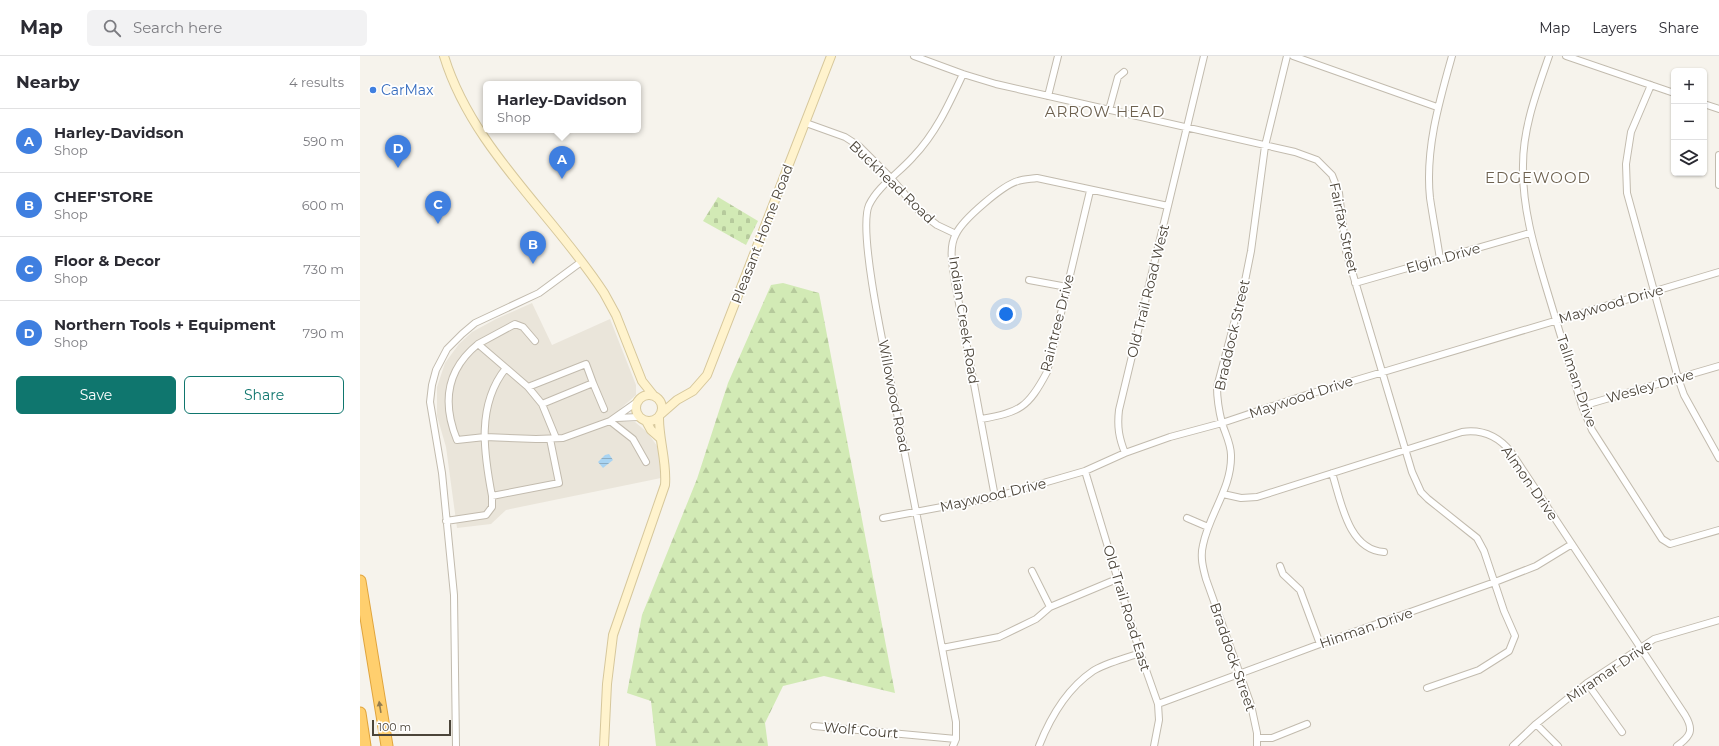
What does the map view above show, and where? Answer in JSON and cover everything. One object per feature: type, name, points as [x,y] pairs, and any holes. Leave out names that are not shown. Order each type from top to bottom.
[{"type":"highway","points":[[360,581],[386,746]]},
{"type":"highway","points":[[360,713],[365,746]]},
{"type":"main road","points":[[444,56],[455,88],[474,123],[596,281],[611,304],[642,381],[662,405],[660,416],[660,438],[666,470],[666,486],[613,635],[606,684],[604,746]]},
{"type":"main road","name":"Pleasant Home Road","points":[[660,416],[677,400],[693,391],[707,375],[831,56]]},
{"type":"main road","points":[[642,381],[636,408],[639,417],[646,421],[651,430],[660,438]]},
{"type":"main road","points":[[639,400],[645,396],[677,400]]},
{"type":"main road","points":[[646,421],[655,420],[660,416]]},
{"type":"street","name":"Fairfax Street","points":[[914,56],[963,74],[1048,96],[1295,152],[1317,160],[1332,175],[1339,193],[1346,251],[1412,472],[1421,492],[1434,505],[1477,538],[1484,551],[1504,611],[1515,636],[1509,651],[1479,670],[1427,688]]},
{"type":"street","points":[[1048,96],[1058,56]]},
{"type":"street","name":"Old Trail Road West","points":[[1125,454],[1119,438],[1117,426],[1119,410],[1188,128],[1204,56]]},
{"type":"street","name":"Braddock Street","points":[[1257,746],[1258,738],[1251,705],[1206,579],[1202,563],[1202,547],[1208,527],[1223,494],[1229,474],[1231,454],[1222,422],[1217,387],[1244,286],[1251,251],[1265,146],[1287,56]]},
{"type":"street","points":[[1293,56],[1437,107]]},
{"type":"street","points":[[1440,259],[1430,197],[1431,154],[1437,107],[1452,56]]},
{"type":"street","name":"Tallman Drive","points":[[1548,56],[1531,110],[1522,164],[1524,200],[1530,233],[1582,406],[1592,430],[1662,539],[1670,544],[1719,530]]},
{"type":"street","points":[[1566,56],[1671,92]]},
{"type":"street","points":[[1109,110],[1118,77],[1124,72]]},
{"type":"street","name":"Willowood Road","points":[[953,746],[956,739],[956,722],[867,250],[865,220],[869,205],[891,178],[913,158],[933,133],[951,101],[963,74]]},
{"type":"street","points":[[1651,85],[1631,132],[1626,164],[1627,193],[1678,378],[1684,395],[1719,458]]},
{"type":"street","points":[[1707,105],[1719,109]]},
{"type":"street","name":"Buckhead Road","points":[[806,123],[845,137],[859,146],[891,178],[920,212],[937,225],[956,234]]},
{"type":"street","points":[[1719,156],[1719,185]]},
{"type":"street","points":[[956,234],[972,216],[1002,189],[1018,181],[1037,178],[1090,191],[1168,206]]},
{"type":"street","name":"Raintree Drive","points":[[981,419],[1002,415],[1020,408],[1035,395],[1047,372],[1090,191]]},
{"type":"street","name":"Elgin Drive","points":[[1355,283],[1530,233]]},
{"type":"street","name":"Indian Creek Road","points":[[956,234],[952,252],[954,282],[995,497]]},
{"type":"street","points":[[456,746],[454,595],[442,473],[430,402],[432,385],[447,349],[475,323],[539,293],[581,262]]},
{"type":"street","name":"Maywood Drive","points":[[883,518],[995,497],[1085,471],[1170,437],[1382,372],[1719,272]]},
{"type":"street","points":[[1029,280],[1067,287]]},
{"type":"street","points":[[535,341],[523,327],[515,324],[478,344],[467,353],[454,372],[449,389],[448,407],[452,427],[457,440],[484,437],[553,438],[577,434],[612,419],[639,400]]},
{"type":"street","points":[[478,344],[528,387],[542,404],[553,438],[559,483],[492,496]]},
{"type":"street","points":[[528,387],[586,364],[604,409]]},
{"type":"street","name":"Wesley Drive","points":[[1582,406],[1719,366]]},
{"type":"street","points":[[446,521],[486,515],[492,507],[492,496],[486,467],[484,437],[494,386],[506,368]]},
{"type":"street","points":[[542,404],[593,383]]},
{"type":"street","points":[[612,419],[639,417]]},
{"type":"street","points":[[612,419],[633,439],[646,462]]},
{"type":"street","name":"Almon Drive","points":[[1223,494],[1241,498],[1256,497],[1462,432],[1482,432],[1496,438],[1511,452],[1690,724],[1690,734],[1687,739],[1677,746]]},
{"type":"street","name":"Old Trail Road East","points":[[1085,471],[1140,653],[1158,704],[1159,720],[1154,746]]},
{"type":"street","points":[[1332,473],[1348,521],[1354,533],[1368,548],[1374,551],[1384,552]]},
{"type":"street","points":[[1188,518],[1208,527]]},
{"type":"street","name":"Hinman Drive","points":[[1158,704],[1320,644],[1495,582],[1536,566],[1572,544]]},
{"type":"street","points":[[1280,566],[1283,574],[1300,590],[1320,644]]},
{"type":"street","points":[[1032,572],[1050,607]]},
{"type":"street","points":[[942,648],[999,637],[1036,619],[1050,607],[1117,579]]},
{"type":"street","name":"Miramar Drive","points":[[1513,746],[1536,724],[1587,683],[1654,640],[1719,620]]},
{"type":"street","points":[[1039,746],[1059,707],[1077,686],[1094,670],[1140,653]]},
{"type":"street","points":[[1587,683],[1622,732]]},
{"type":"street","points":[[1258,738],[1272,738],[1307,724]]},
{"type":"street","points":[[1536,724],[1558,746]]},
{"type":"street","name":"Wolf Court","points":[[814,726],[956,739]]},
{"type":"shaded area","points":[[532,303],[552,345],[610,319],[636,385],[636,395],[620,409],[623,422],[635,422],[648,433],[657,446],[661,463],[661,478],[506,510],[491,524],[457,528],[446,447],[437,416],[437,387],[445,363],[459,344],[472,332],[496,319]]},
{"type":"green space","points":[[718,197],[758,221],[746,245],[703,221]]},
{"type":"green space","points":[[783,283],[819,293],[895,693],[824,676],[783,686],[765,723],[768,746],[656,746],[651,701],[627,693],[642,615],[697,479],[728,383],[771,285]]},
{"type":"water","points":[[609,454],[613,460],[603,468],[598,462],[605,455]]},
{"type":"place","name":"CarMax","points":[[373,90]]},
{"type":"place","name":"Northern Tools + Equipment","points":[[398,168]]},
{"type":"place","name":"Harley-Davidson","points":[[562,179]]},
{"type":"place","name":"Floor & Decor","points":[[438,224]]},
{"type":"place","name":"CHEF'STORE","points":[[533,264]]},
{"type":"district","name":"ARROW HEAD","points":[[1105,111]]},
{"type":"district","name":"EDGEWOOD","points":[[1538,177]]}]
